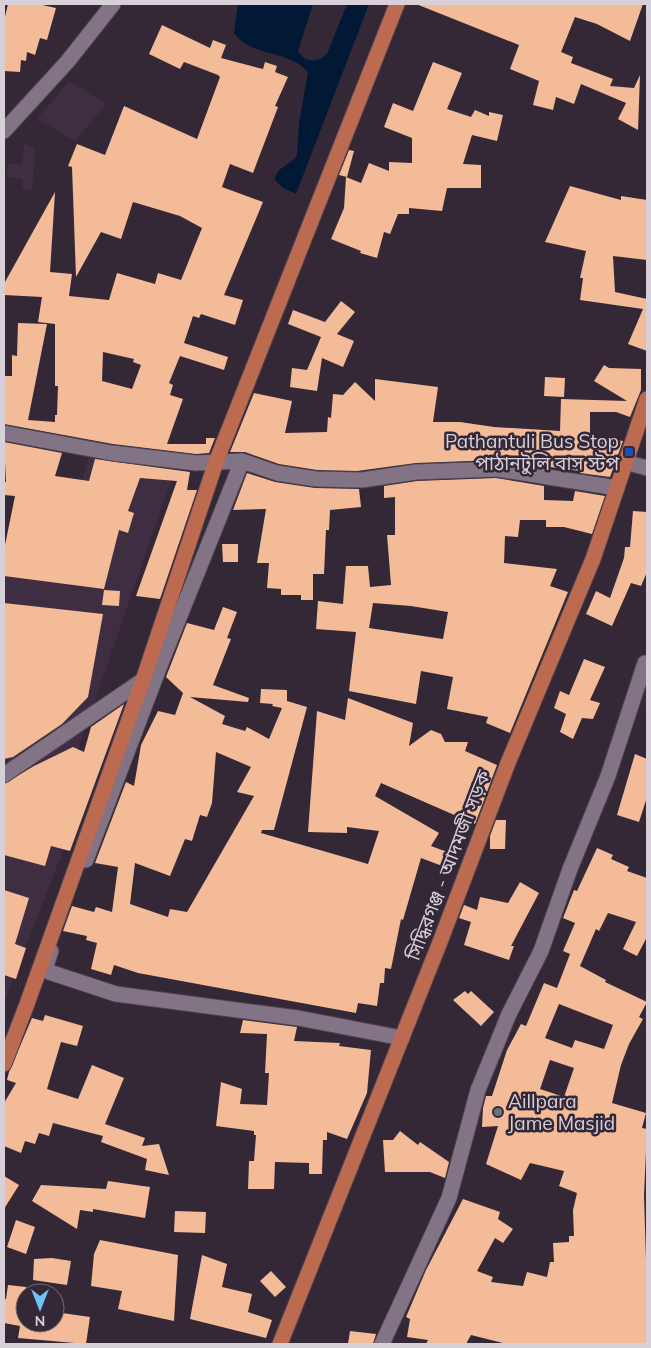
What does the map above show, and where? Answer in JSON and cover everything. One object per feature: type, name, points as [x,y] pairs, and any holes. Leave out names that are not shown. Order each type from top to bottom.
[{"type":"main road","points":[[4,1064],[143,680],[216,462],[397,4]]},
{"type":"main road","name":"সিদ্ধিরগঞ্জ - আদমজী সড়ক","points":[[280,1344],[402,1038],[508,763],[594,559],[647,398]]},
{"type":"street","points":[[4,131],[68,61],[113,4]]},
{"type":"street","points":[[4,433],[112,453],[196,463],[242,461],[277,473],[316,479],[362,480],[416,472],[497,470],[617,488]]},
{"type":"street","points":[[242,461],[161,664],[46,969],[71,981],[116,994],[298,1018],[402,1038]]},
{"type":"street","points":[[625,462],[647,468]]},
{"type":"street","points":[[382,1344],[448,1198],[478,1090],[509,1014],[541,951],[570,869],[608,776],[644,663]]},
{"type":"street","points":[[4,775],[143,680]]},
{"type":"shaded area","points":[[69,81],[106,104],[75,141],[37,119]]},
{"type":"shaded area","points":[[24,144],[35,148],[32,191],[22,188],[23,180],[6,176],[8,164],[22,165]]},
{"type":"shaded area","points":[[89,457],[174,471],[75,758],[94,771],[4,1003],[4,543],[63,541]]},
{"type":"water","points":[[238,4],[313,4],[298,51],[304,58],[315,60],[327,54],[347,4],[369,4],[296,194],[283,188],[275,180],[278,172],[297,155],[299,123],[308,72],[291,60],[260,50],[241,41],[234,33]]},
{"type":"building","points":[[8,4],[38,4],[56,8],[47,40],[40,38],[35,55],[27,52],[26,61],[21,60],[20,72],[4,71],[4,21]]},
{"type":"building","points":[[416,4],[643,4],[630,41],[597,24],[575,17],[561,52],[573,57],[571,63],[613,79],[610,86],[634,88],[640,75],[638,130],[618,119],[626,103],[581,84],[574,104],[556,97],[553,110],[533,105],[539,81],[510,69],[519,45]]},
{"type":"building","points":[[162,25],[210,48],[213,40],[226,45],[221,58],[263,69],[265,62],[277,66],[275,72],[288,77],[275,106],[278,107],[253,173],[230,164],[222,187],[263,202],[224,295],[243,300],[235,325],[201,314],[199,318],[193,316],[184,343],[228,357],[224,370],[180,356],[169,383],[173,385],[170,395],[183,399],[167,444],[206,444],[206,438],[215,438],[209,453],[196,454],[113,444],[4,424],[4,376],[12,376],[12,355],[17,356],[18,323],[47,324],[28,420],[55,422],[55,415],[57,415],[58,386],[55,386],[55,324],[38,322],[42,297],[4,295],[5,282],[55,192],[50,272],[72,274],[69,296],[109,300],[117,273],[155,284],[158,273],[181,280],[202,228],[180,216],[133,202],[121,239],[101,232],[76,277],[72,167],[68,166],[77,144],[105,155],[124,106],[197,139],[220,77],[184,62],[180,69],[149,54]],"holes":[[[103,352],[134,359],[133,362],[141,365],[132,389],[102,381]]]},
{"type":"building","points":[[433,62],[462,73],[447,109],[471,117],[475,110],[489,116],[489,112],[503,115],[497,141],[472,135],[463,164],[481,165],[481,188],[447,188],[442,211],[409,208],[409,214],[398,214],[390,234],[384,232],[377,258],[360,253],[361,251],[331,239],[344,208],[346,177],[361,183],[369,163],[389,171],[389,162],[412,163],[412,138],[384,127],[393,103],[413,111]]},
{"type":"building","points":[[349,150],[354,151],[347,177],[339,175]]},
{"type":"building","points":[[570,186],[621,200],[621,196],[647,200],[647,260],[613,256],[615,292],[647,299],[647,351],[628,344],[643,309],[580,300],[583,278],[580,278],[586,251],[545,242]]},
{"type":"building","points":[[341,301],[355,312],[337,334],[354,341],[343,367],[322,358],[317,391],[290,387],[292,368],[307,370],[321,337],[288,324],[293,310],[325,322]]},
{"type":"building","points":[[604,365],[609,368],[641,369],[641,390],[630,417],[616,412],[590,412],[590,436],[623,441],[610,477],[497,460],[416,463],[357,471],[317,470],[279,464],[245,452],[230,452],[254,393],[292,401],[285,433],[327,432],[328,417],[331,418],[333,394],[343,395],[355,382],[375,401],[375,379],[438,387],[433,422],[460,422],[494,427],[560,431],[561,399],[627,401],[594,381]]},
{"type":"building","points":[[545,377],[565,378],[564,397],[544,396]]},
{"type":"building","points":[[4,442],[62,453],[55,476],[89,481],[95,459],[190,472],[187,490],[197,490],[160,599],[136,596],[177,481],[140,478],[128,511],[134,513],[128,533],[119,530],[104,589],[4,576],[4,550],[15,496],[4,495],[4,482],[6,482]]},
{"type":"building","points":[[247,473],[275,482],[315,488],[359,489],[361,507],[330,510],[329,530],[326,530],[324,574],[313,574],[313,600],[301,600],[301,595],[281,595],[281,589],[267,588],[269,563],[257,563],[266,509],[233,510]]},
{"type":"building","points":[[496,478],[544,486],[544,500],[573,501],[575,491],[605,496],[592,534],[564,527],[546,527],[546,520],[520,520],[518,537],[505,536],[504,563],[557,569],[550,586],[568,592],[510,733],[486,723],[488,717],[447,709],[453,677],[421,671],[416,704],[349,691],[356,632],[316,629],[318,601],[343,604],[346,566],[368,566],[370,587],[391,585],[387,535],[395,535],[395,497],[384,498],[384,486],[417,481]],"holes":[[[373,603],[411,606],[448,612],[443,639],[369,628]]]},
{"type":"building","points":[[633,511],[647,512],[647,572],[641,586],[631,583],[612,626],[586,614],[596,591],[610,598],[624,558],[625,547],[630,547]]},
{"type":"building","points":[[222,544],[238,544],[238,562],[223,562]]},
{"type":"building","points":[[104,590],[120,591],[119,606],[102,605]]},
{"type":"building","points":[[4,603],[103,614],[88,697],[62,724],[13,757],[4,759]]},
{"type":"building","points":[[223,607],[237,612],[227,638],[231,639],[213,685],[249,698],[248,702],[190,697],[225,716],[222,724],[245,731],[247,727],[269,739],[282,708],[272,706],[273,704],[260,703],[261,689],[287,690],[287,701],[307,707],[274,830],[262,830],[261,833],[368,864],[379,831],[347,827],[347,833],[308,832],[317,711],[345,720],[348,698],[413,723],[409,746],[431,730],[441,734],[445,742],[468,742],[465,751],[497,765],[475,824],[381,783],[375,796],[439,833],[431,846],[450,853],[445,867],[421,858],[403,920],[401,919],[391,969],[385,968],[384,983],[380,983],[377,1006],[358,1003],[356,1013],[138,973],[114,965],[111,975],[91,969],[97,943],[86,940],[87,936],[63,931],[72,906],[94,912],[96,907],[112,912],[118,867],[95,863],[126,782],[134,786],[141,745],[158,711],[175,715],[183,693],[166,677],[187,623],[214,630]],"holes":[[[216,752],[251,767],[237,792],[254,796],[187,912],[170,909],[168,917],[130,904],[135,863],[170,876],[185,839],[192,841],[200,815],[207,817],[212,803]]]},
{"type":"building","points":[[584,659],[605,667],[590,700],[600,703],[593,719],[582,718],[573,739],[560,732],[566,714],[554,708],[560,691],[569,695]]},
{"type":"building","points":[[124,704],[70,851],[51,846],[45,866],[4,855],[4,784],[34,766],[73,747],[84,752],[91,727]]},
{"type":"building","points":[[635,754],[647,759],[647,797],[639,822],[617,815]]},
{"type":"building","points":[[496,820],[506,820],[505,849],[490,849],[490,836]]},
{"type":"building","points":[[597,848],[613,855],[611,859],[629,867],[627,871],[647,878],[647,937],[637,956],[623,949],[636,922],[608,913],[599,931],[596,929],[580,966],[606,980],[605,982],[647,1002],[639,1017],[643,1019],[629,1044],[621,1065],[612,1103],[646,1113],[642,1128],[647,1129],[644,1195],[647,1293],[646,1344],[507,1344],[471,1335],[466,1344],[426,1344],[428,1340],[407,1337],[410,1319],[406,1317],[426,1270],[463,1199],[500,1212],[498,1219],[513,1229],[503,1243],[495,1238],[477,1271],[493,1277],[491,1282],[523,1286],[527,1272],[547,1277],[550,1262],[554,1262],[553,1243],[569,1242],[569,1236],[574,1236],[573,1210],[577,1193],[559,1186],[564,1171],[530,1163],[521,1180],[486,1164],[498,1126],[482,1127],[486,1096],[492,1096],[507,1050],[521,1024],[526,1026],[544,983],[557,988],[570,954],[563,951],[575,923],[563,918],[574,890],[577,891]],"holes":[[[559,1004],[613,1025],[604,1049],[575,1040],[572,1048],[545,1038]],[[550,1060],[574,1068],[564,1097],[540,1089]]]},
{"type":"building","points":[[520,882],[539,893],[511,946],[514,946],[509,960],[464,945],[471,922],[459,918],[464,905],[477,910],[480,897],[508,903]]},
{"type":"building","points":[[4,890],[29,898],[15,944],[26,948],[16,979],[4,975]]},
{"type":"building","points":[[465,991],[468,994],[471,991],[494,1012],[481,1026],[453,1000]]},
{"type":"building","points":[[45,1015],[83,1026],[77,1046],[61,1042],[47,1089],[78,1099],[92,1065],[124,1078],[105,1124],[145,1138],[142,1146],[159,1144],[169,1175],[145,1170],[147,1159],[101,1142],[103,1136],[53,1123],[49,1136],[39,1133],[35,1144],[25,1141],[21,1153],[4,1146],[4,1103],[16,1083],[7,1080],[9,1072],[32,1018],[43,1021]]},
{"type":"building","points":[[243,1020],[297,1027],[294,1041],[340,1043],[339,1046],[371,1050],[367,1093],[347,1139],[327,1132],[327,1140],[323,1140],[322,1174],[309,1174],[309,1163],[275,1162],[274,1189],[248,1189],[249,1161],[254,1161],[256,1135],[254,1135],[254,1131],[216,1126],[221,1082],[242,1089],[240,1104],[267,1105],[269,1073],[265,1073],[267,1034],[240,1033]]},
{"type":"building","points":[[400,1131],[418,1145],[420,1142],[449,1162],[445,1178],[430,1172],[385,1172],[383,1140],[393,1140]]},
{"type":"building","points":[[4,1176],[19,1185],[4,1209]]},
{"type":"building","points":[[108,1181],[150,1187],[145,1218],[93,1209],[93,1212],[80,1210],[77,1229],[32,1201],[41,1185],[106,1189]]},
{"type":"building","points":[[175,1211],[206,1212],[205,1233],[174,1232]]},
{"type":"building","points":[[16,1220],[35,1227],[26,1254],[7,1247]]},
{"type":"building","points":[[100,1240],[178,1255],[174,1321],[118,1309],[122,1291],[91,1286],[94,1254]]},
{"type":"building","points":[[202,1255],[227,1264],[222,1287],[252,1294],[248,1312],[272,1320],[266,1338],[190,1319]]},
{"type":"building","points":[[52,1258],[71,1261],[67,1285],[65,1283],[33,1280],[34,1259]]},
{"type":"building","points":[[271,1271],[286,1287],[275,1297],[260,1281]]},
{"type":"building","points":[[8,1285],[15,1286],[15,1325],[4,1323],[4,1299],[6,1299]]},
{"type":"building","points":[[65,1313],[90,1317],[86,1344],[18,1338],[19,1333],[65,1333]]},
{"type":"building","points":[[350,1331],[376,1334],[373,1344],[348,1344]]},
{"type":"place","name":"Pathantuli Bus Stop পাঠানটুলি বাস স্টপ","points":[[629,452]]},
{"type":"place","name":"Aillpara Jame Masjid","points":[[498,1112]]}]
